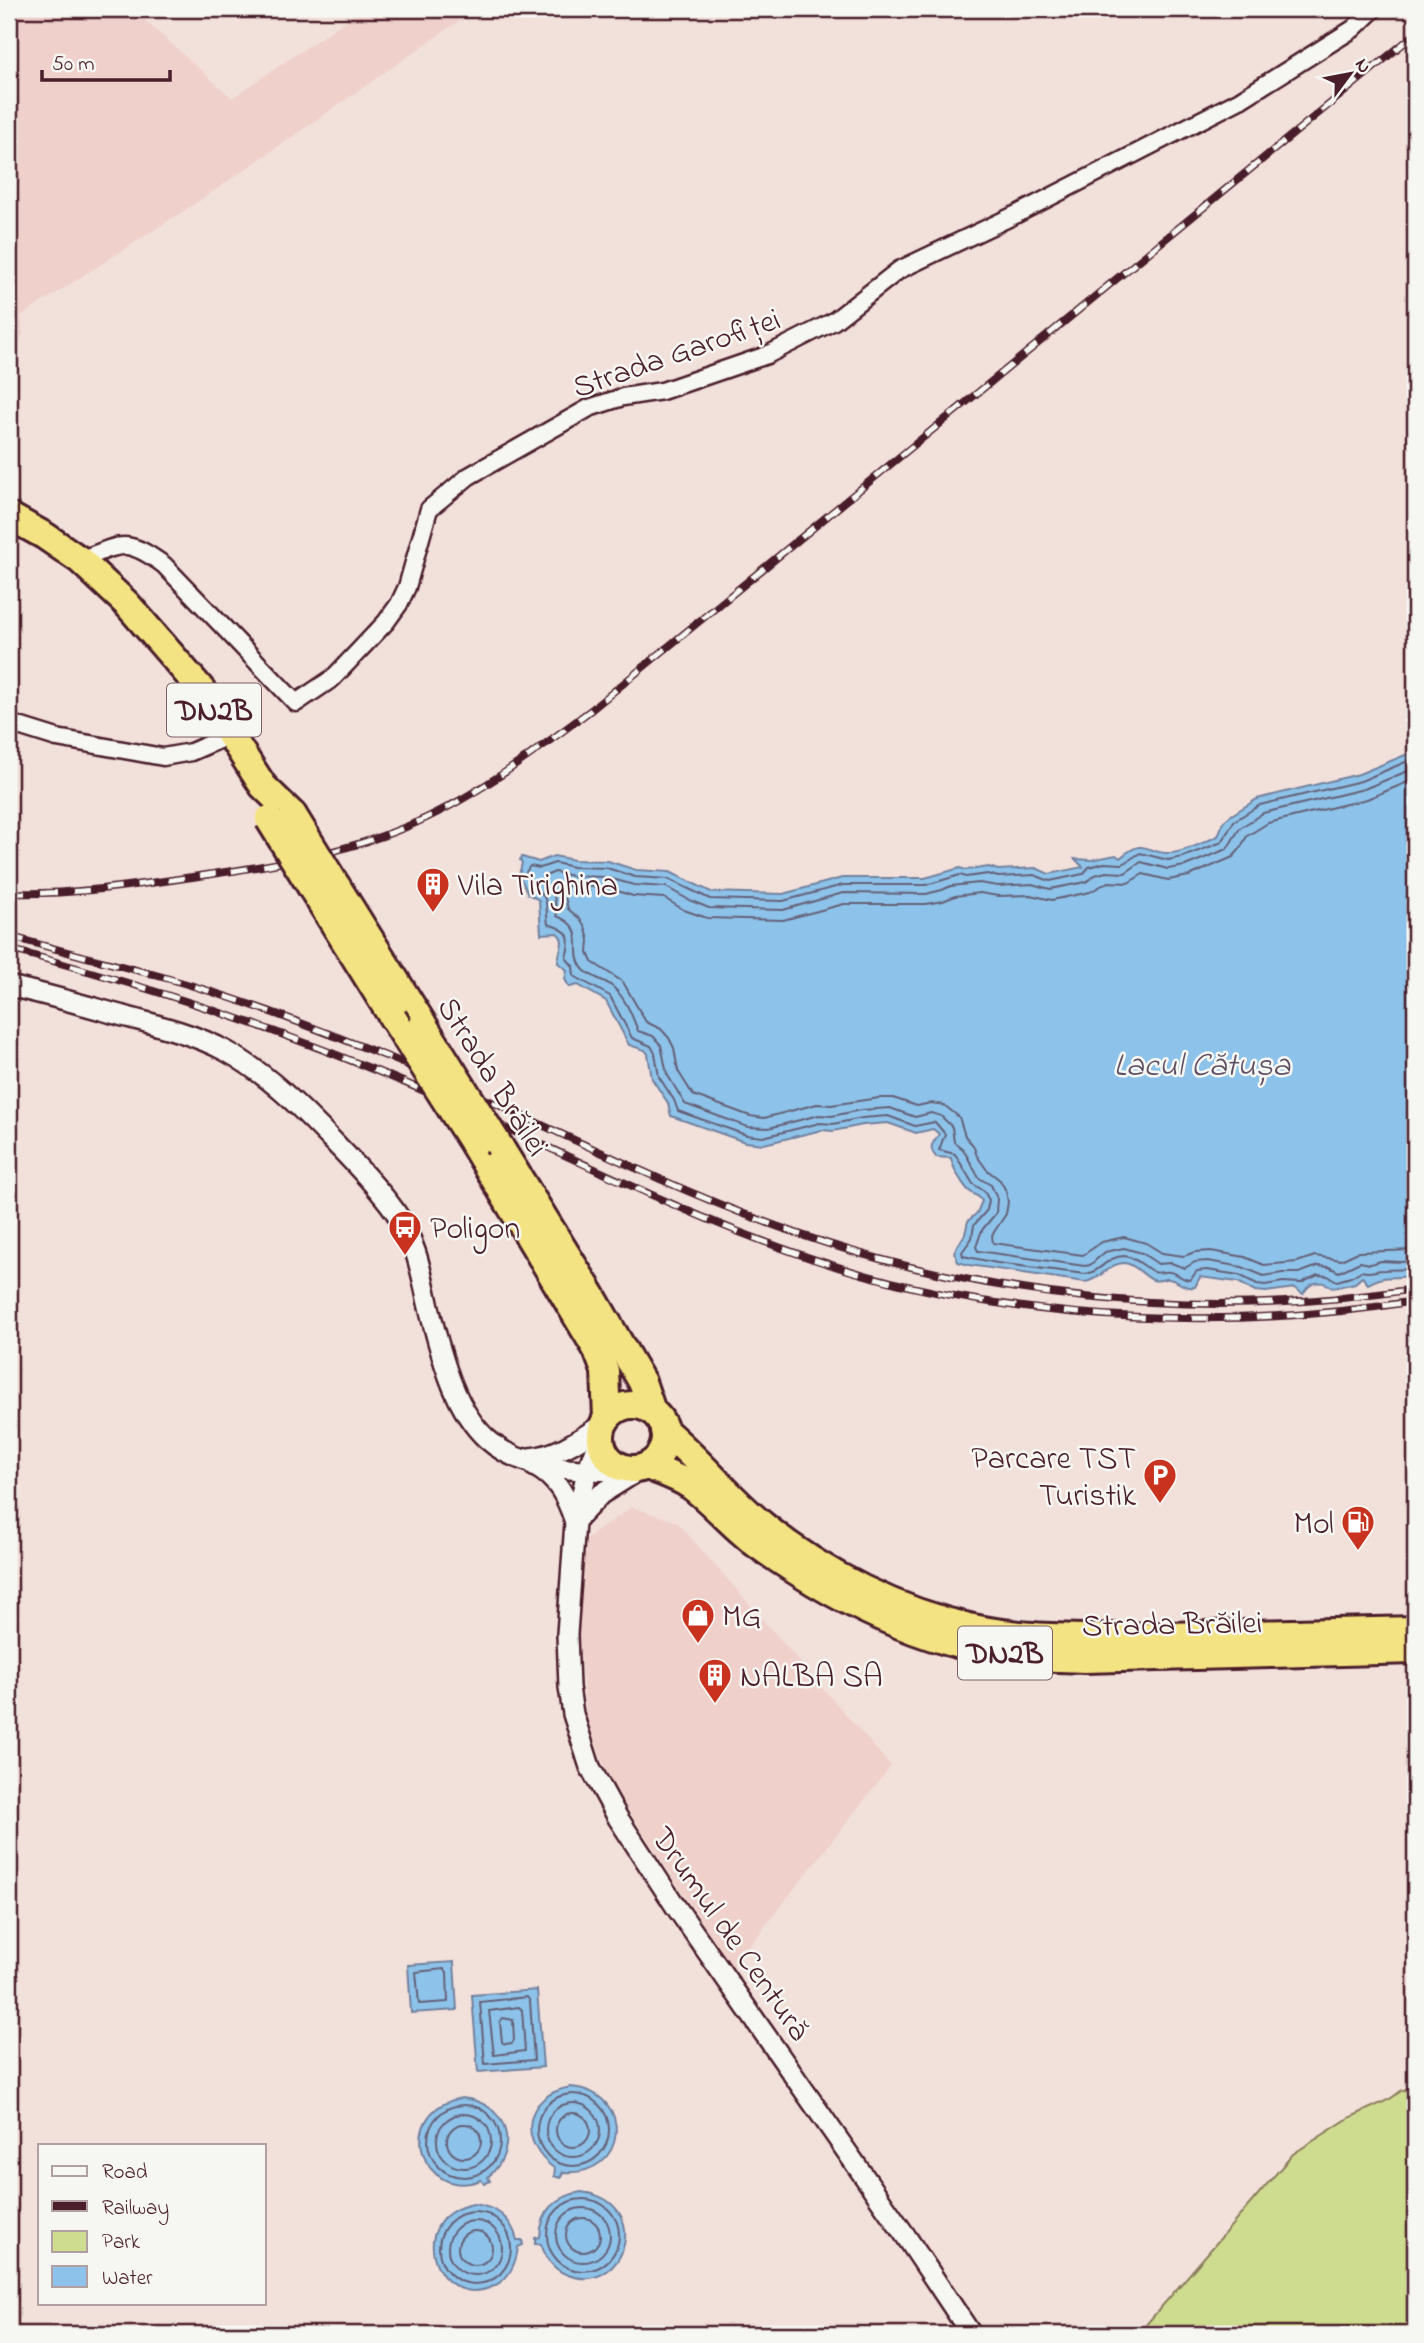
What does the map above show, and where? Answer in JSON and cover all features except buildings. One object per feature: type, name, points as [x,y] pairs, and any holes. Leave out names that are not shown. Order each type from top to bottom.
[{"type":"highway","name":"Strada Brăilei","points":[[9,516],[80,560],[127,604],[200,688],[325,887],[423,1024],[597,1350],[605,1371],[603,1425]]},
{"type":"highway","name":"Strada Brăilei","points":[[325,887],[393,1018],[591,1294],[635,1371],[658,1421],[764,1526],[808,1558],[863,1588],[930,1616],[975,1629],[1031,1637],[1415,1630]]},
{"type":"highway","points":[[603,1425],[623,1406],[643,1407],[658,1421],[663,1448],[659,1456],[639,1468]]},
{"type":"highway","name":"DN2B","points":[[603,1425],[605,1454],[620,1468],[639,1468]]},
{"type":"highway","name":"Strada Brăilei","points":[[639,1468],[688,1484],[752,1541],[809,1580],[855,1605],[911,1630],[970,1647],[1029,1657],[1084,1659],[1415,1650]]},
{"type":"street","name":"Strada Garofiței","points":[[80,560],[123,544],[145,551],[164,565],[296,703],[333,678],[386,622],[407,587],[429,509],[469,476],[589,408],[623,397],[662,391],[767,355],[834,321],[899,270],[1017,214],[1240,100],[1353,29],[1374,9]]},
{"type":"street","points":[[9,723],[57,738],[163,757],[191,752],[230,735]]},
{"type":"street","points":[[9,986],[145,1021],[207,1042],[251,1066],[292,1099],[351,1159],[401,1219],[418,1259],[441,1355],[454,1391],[486,1439],[500,1451],[537,1467],[556,1482],[569,1504],[575,1522],[601,1494],[639,1468]]},
{"type":"street","points":[[517,1459],[549,1455],[603,1425]]},
{"type":"street","name":"Drumul de Centură","points":[[603,1425],[587,1472],[575,1522],[567,1634],[569,1687],[580,1739],[590,1767],[618,1818],[676,1907],[971,2334]]},
{"type":"street","points":[[517,1459],[587,1472],[639,1468]]},
{"type":"shaded area","points":[[9,9],[144,9],[140,16],[232,98],[363,9],[476,9],[211,193],[21,316],[23,334],[9,361]]},
{"type":"shaded area","points":[[632,1507],[677,1522],[891,1766],[732,1968],[612,1785],[586,1719],[578,1622],[586,1539]]},
{"type":"green space","points":[[1415,2086],[1415,2334],[1138,2334],[1293,2154],[1349,2118]]},
{"type":"water","name":"Lacul Cătușa","points":[[1415,751],[1415,1275],[1385,1278],[1368,1284],[1362,1277],[1355,1283],[1333,1288],[1325,1283],[1316,1283],[1309,1286],[1303,1294],[1295,1288],[1255,1291],[1238,1282],[1200,1277],[1195,1287],[1187,1287],[1169,1279],[1153,1280],[1124,1263],[1085,1282],[958,1262],[954,1252],[965,1234],[968,1221],[977,1213],[982,1201],[965,1187],[951,1158],[936,1157],[932,1146],[939,1134],[933,1129],[916,1133],[888,1123],[863,1125],[833,1131],[822,1130],[764,1144],[745,1142],[671,1116],[668,1103],[652,1079],[645,1050],[629,1045],[606,1001],[578,985],[569,987],[565,979],[567,970],[558,963],[562,940],[557,933],[541,934],[539,900],[528,894],[519,875],[522,857],[539,862],[554,856],[574,860],[608,861],[636,870],[670,872],[711,892],[783,894],[842,878],[925,878],[960,868],[1036,868],[1049,874],[1083,867],[1075,859],[1091,860],[1116,855],[1120,858],[1141,847],[1163,853],[1189,849],[1218,836],[1224,821],[1257,799],[1359,774]]},
{"type":"water","points":[[454,1962],[457,2010],[411,2013],[408,1965]]},
{"type":"water","points":[[537,1990],[543,2067],[478,2072],[472,1995]]},
{"type":"water","points":[[571,2087],[592,2093],[606,2104],[614,2118],[616,2134],[611,2149],[601,2162],[585,2170],[563,2172],[560,2178],[554,2176],[555,2169],[535,2146],[531,2121],[535,2109],[543,2099]]},
{"type":"water","points":[[462,2098],[477,2101],[489,2108],[499,2117],[504,2128],[504,2153],[488,2177],[490,2181],[484,2184],[481,2180],[460,2184],[443,2179],[430,2167],[423,2152],[422,2135],[427,2119],[441,2106]]},
{"type":"water","points":[[581,2192],[604,2199],[618,2211],[625,2228],[624,2245],[617,2261],[605,2272],[588,2278],[568,2275],[558,2270],[548,2259],[541,2244],[535,2244],[535,2238],[540,2237],[543,2220],[552,2206],[565,2197]]},
{"type":"water","points":[[473,2204],[501,2214],[523,2245],[518,2247],[514,2265],[504,2279],[494,2286],[474,2291],[457,2287],[443,2276],[435,2260],[433,2243],[438,2227],[451,2213]]},
{"type":"railway","points":[[9,893],[73,892],[115,887],[236,870],[322,854],[406,827],[479,789],[591,710],[1415,34]]},
{"type":"railway","points":[[9,936],[166,978],[268,1011],[419,1070],[717,1203],[846,1249],[925,1270],[1006,1286],[1087,1297],[1169,1303],[1333,1299],[1415,1289]]},
{"type":"railway","points":[[9,949],[163,994],[265,1028],[365,1066],[693,1213],[807,1257],[865,1275],[930,1291],[998,1303],[1138,1317],[1280,1316],[1415,1301]]},
{"type":"place","name":"Vila Tirighina","points":[[433,914]]},
{"type":"place","name":"Poligon","points":[[405,1257]]},
{"type":"place","name":"Parcare TST Turistik","points":[[1160,1505]]},
{"type":"place","name":"Mol","points":[[1358,1552]]},
{"type":"place","name":"MG","points":[[698,1645]]},
{"type":"place","name":"NALBA SA","points":[[715,1705]]}]
